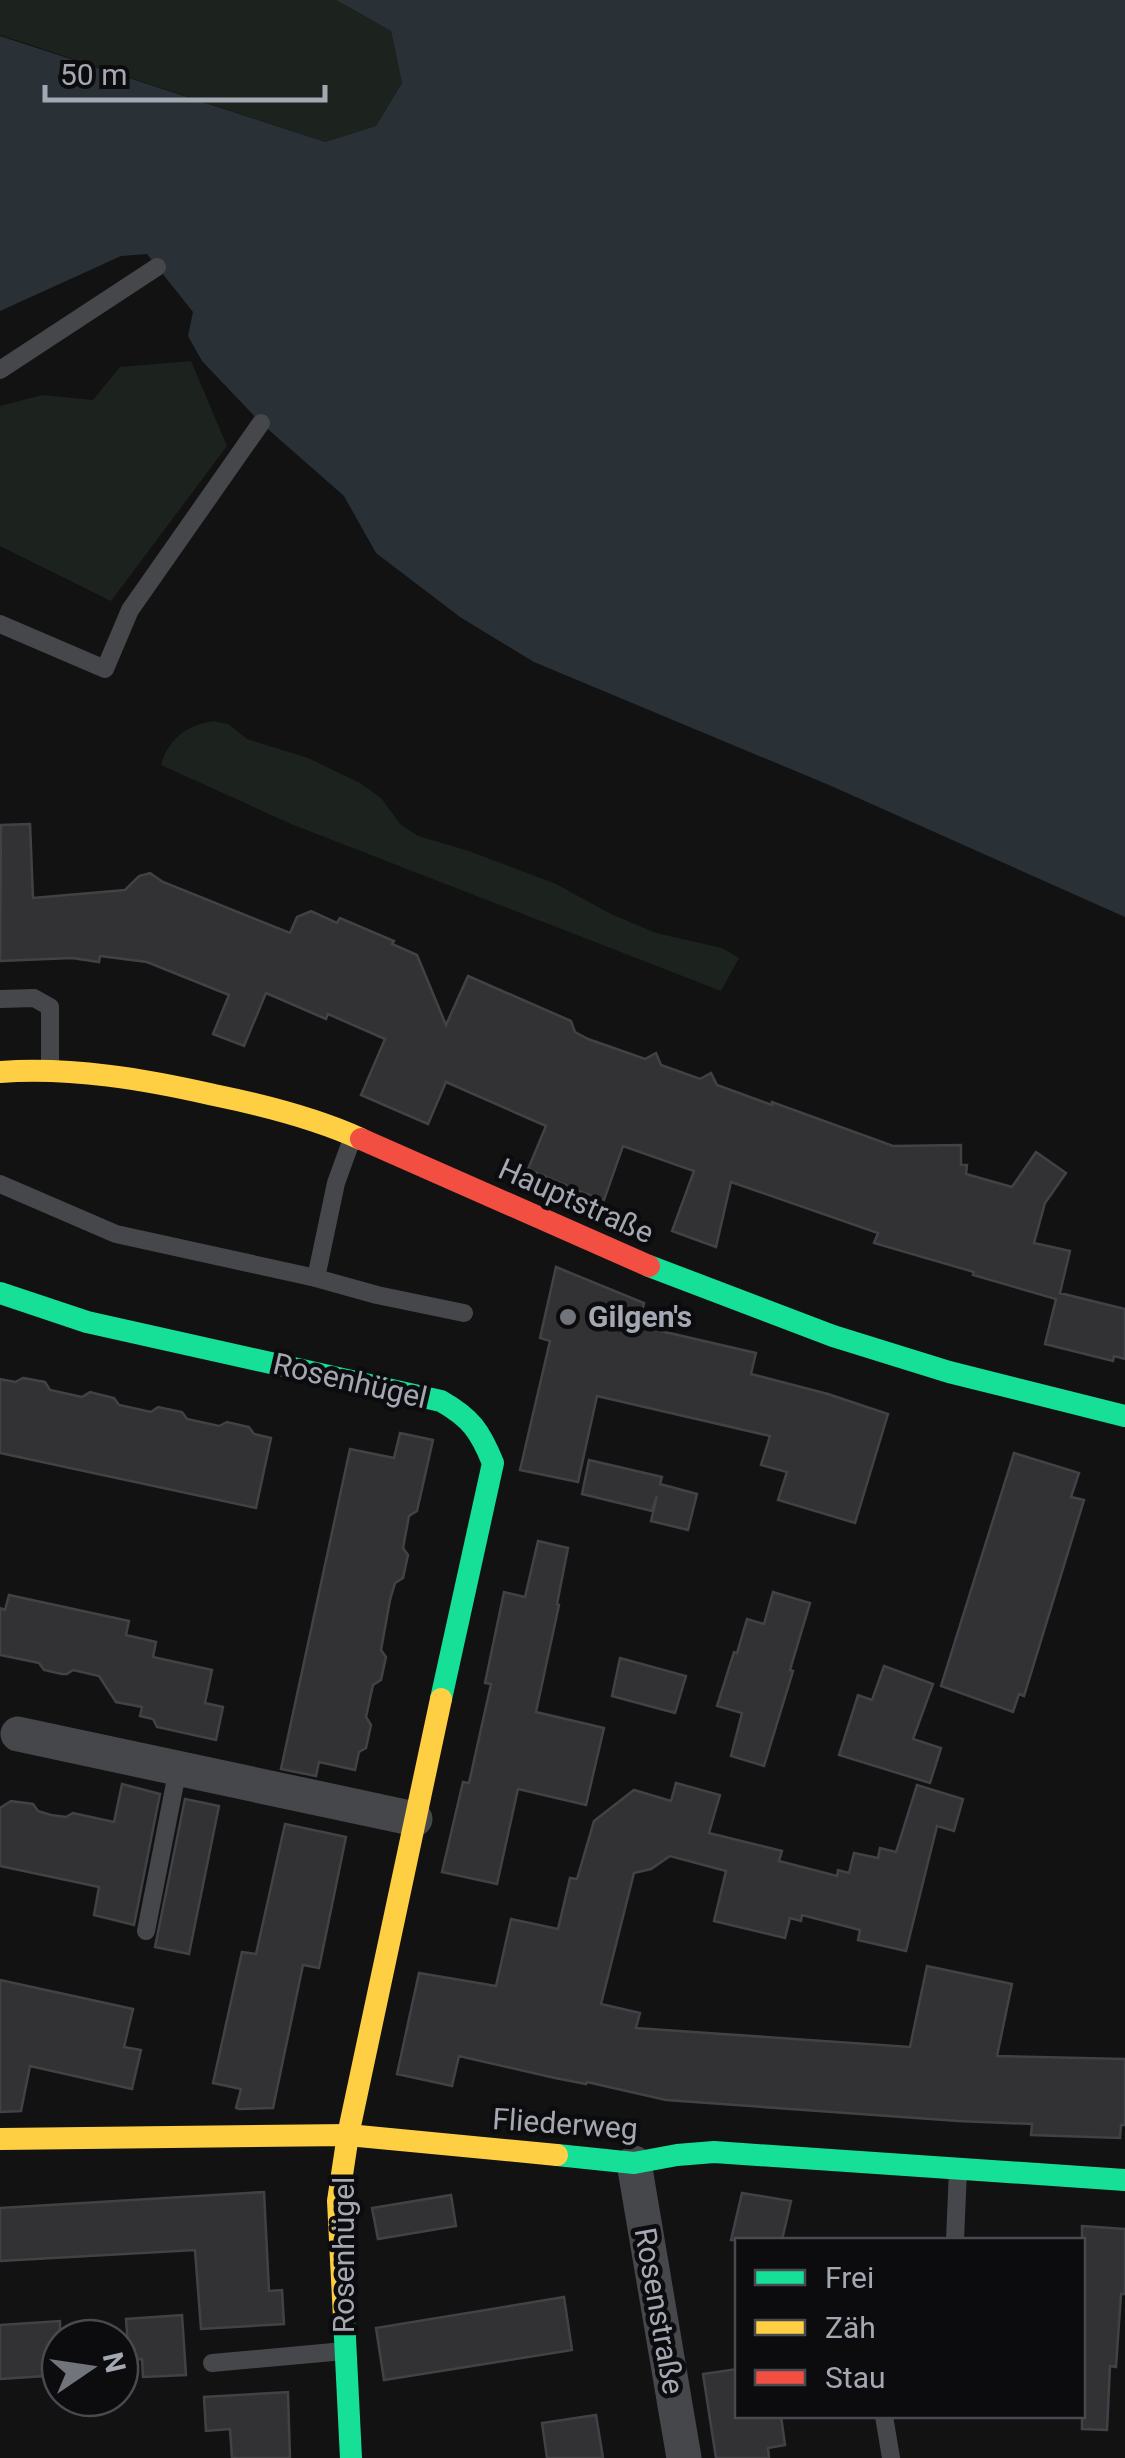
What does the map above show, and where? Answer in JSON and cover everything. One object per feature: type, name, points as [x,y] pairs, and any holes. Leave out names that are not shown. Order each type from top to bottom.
[{"type":"street","name":"Hauptstraße","points":[[0,1072],[50,1070],[151,1081],[262,1105],[353,1135],[656,1270],[833,1336],[950,1372],[1125,1416]]},
{"type":"street","name":"Rosenhügel","points":[[0,1293],[87,1322],[441,1401],[480,1430],[493,1463],[348,2135],[338,2201],[351,2458]]},
{"type":"street","points":[[18,1734],[415,1818]]},
{"type":"street","name":"Fliederweg","points":[[0,2138],[348,2135],[634,2164],[714,2152],[1125,2180]]},
{"type":"street","name":"Rosenstraße","points":[[634,2164],[684,2458]]},
{"type":"lane","points":[[0,370],[157,267]]},
{"type":"lane","points":[[0,624],[105,669],[130,610],[261,423]]},
{"type":"lane","points":[[0,999],[34,998],[50,1007],[50,1070]]},
{"type":"lane","points":[[316,1278],[336,1182],[353,1135]]},
{"type":"lane","points":[[0,1184],[116,1234],[464,1312]]},
{"type":"lane","points":[[146,1932],[178,1768]]},
{"type":"lane","points":[[956,2238],[958,2170]]},
{"type":"lane","points":[[212,2363],[345,2351]]},
{"type":"lane","points":[[884,2418],[891,2458]]},
{"type":"shaded area","points":[[0,0],[336,0],[391,31],[402,83],[376,126],[325,142],[0,35]]},
{"type":"shaded area","points":[[336,0],[1125,0],[1125,917],[829,785],[534,662],[460,617],[376,553],[344,496],[261,423],[202,361],[188,336],[193,312],[147,254],[121,256],[0,311],[0,36],[325,142],[376,126],[402,83],[391,31]]},
{"type":"shaded area","points":[[191,361],[227,446],[111,601],[0,546],[0,406],[42,395],[93,400],[120,367]]},
{"type":"shaded area","points":[[213,721],[228,724],[247,739],[308,758],[360,783],[381,798],[401,825],[418,836],[556,884],[656,933],[722,948],[739,958],[721,991],[291,824],[161,765],[180,735]]},
{"type":"building","points":[[30,824],[33,898],[125,890],[139,876],[150,873],[163,882],[290,933],[297,917],[311,911],[337,923],[340,918],[417,955],[446,1025],[468,976],[571,1021],[575,1032],[588,1039],[645,1059],[656,1053],[661,1065],[700,1079],[711,1073],[717,1085],[772,1105],[893,1146],[961,1145],[961,1165],[967,1165],[966,1174],[1012,1187],[1036,1152],[1066,1173],[1045,1203],[1034,1243],[1070,1251],[1060,1293],[1125,1309],[1125,1359],[1114,1356],[1113,1361],[1045,1344],[1056,1299],[874,1243],[878,1233],[731,1182],[716,1247],[672,1231],[694,1171],[623,1146],[604,1200],[581,1192],[528,1169],[546,1126],[446,1082],[428,1124],[361,1095],[385,1039],[328,1014],[326,1019],[266,993],[244,1046],[213,1034],[229,995],[147,962],[100,956],[99,962],[72,958],[0,961],[1,825]]},
{"type":"building","points":[[556,1267],[644,1303],[639,1326],[756,1353],[751,1374],[888,1414],[855,1523],[778,1500],[787,1472],[761,1465],[770,1436],[597,1396],[578,1482],[520,1470],[550,1341],[540,1338]]},
{"type":"building","points":[[23,1378],[45,1382],[50,1390],[82,1397],[90,1392],[114,1398],[119,1405],[151,1412],[158,1407],[182,1412],[187,1419],[249,1427],[254,1434],[271,1438],[256,1508],[0,1453],[0,1379],[15,1382]]},
{"type":"building","points":[[400,1433],[433,1440],[417,1511],[409,1516],[403,1578],[395,1583],[390,1600],[381,1650],[386,1657],[381,1680],[373,1685],[366,1717],[371,1725],[366,1748],[359,1752],[355,1770],[319,1762],[316,1776],[281,1769],[350,1449],[394,1458]]},
{"type":"building","points":[[1014,1453],[1079,1473],[1071,1497],[1084,1500],[1024,1696],[1019,1694],[1013,1712],[941,1686]]},
{"type":"building","points":[[589,1460],[662,1477],[660,1484],[697,1494],[688,1530],[651,1521],[657,1496],[652,1511],[582,1494]]},
{"type":"building","points":[[538,1541],[568,1548],[536,1712],[604,1728],[586,1805],[518,1789],[497,1884],[442,1872],[463,1782],[469,1783],[491,1684],[485,1683],[504,1592],[525,1597]]},
{"type":"building","points":[[773,1592],[810,1603],[764,1766],[731,1756],[742,1713],[717,1706],[747,1619],[764,1624]]},
{"type":"building","points":[[9,1595],[129,1621],[126,1635],[156,1642],[153,1657],[212,1670],[205,1703],[223,1707],[216,1740],[157,1727],[153,1719],[140,1716],[142,1707],[116,1702],[99,1676],[73,1670],[62,1674],[44,1670],[39,1663],[0,1655],[0,1608],[5,1610]]},
{"type":"building","points":[[620,1658],[686,1676],[675,1713],[612,1696]]},
{"type":"building","points":[[884,1666],[933,1684],[913,1739],[941,1748],[930,1783],[839,1755],[858,1695],[872,1700]]},
{"type":"building","points":[[676,1783],[720,1795],[709,1833],[782,1851],[779,1861],[837,1876],[838,1870],[849,1873],[854,1853],[878,1858],[880,1848],[896,1852],[917,1785],[963,1799],[954,1831],[937,1826],[906,1951],[858,1940],[860,1930],[802,1915],[801,1921],[790,1918],[785,1938],[714,1921],[726,1871],[670,1856],[651,1869],[634,1873],[601,2004],[640,2013],[636,2028],[910,2047],[927,1966],[1012,1984],[997,2056],[1125,2059],[1125,2125],[1121,2125],[1120,2138],[1031,2135],[1032,2124],[666,2100],[459,2056],[452,2086],[397,2074],[419,1973],[496,1986],[511,1919],[558,1929],[570,1878],[577,1879],[594,1821],[634,1790],[671,1801]]},
{"type":"building","points":[[122,1784],[160,1794],[134,1925],[94,1915],[99,1887],[0,1866],[0,1808],[11,1801],[33,1804],[38,1811],[51,1815],[66,1817],[73,1813],[114,1822]]},
{"type":"building","points":[[185,1799],[219,1806],[189,1954],[155,1947]]},
{"type":"building","points":[[285,1824],[346,1837],[319,1968],[303,1965],[273,2108],[239,2109],[236,2108],[241,2089],[213,2083],[242,1952],[256,1954]]},
{"type":"building","points":[[0,1980],[133,2009],[124,2047],[141,2050],[132,2089],[30,2066],[21,2111],[0,2112]]},
{"type":"building","points":[[264,2192],[269,2291],[282,2290],[284,2324],[201,2329],[195,2250],[0,2261],[0,2208]]},
{"type":"building","points":[[742,2193],[791,2201],[782,2238],[731,2240]]},
{"type":"building","points":[[451,2195],[456,2226],[378,2239],[372,2208]]},
{"type":"building","points":[[1082,2226],[1125,2229],[1125,2294],[1121,2294],[1116,2367],[1110,2366],[1107,2430],[1082,2429]]},
{"type":"building","points":[[564,2297],[572,2350],[384,2380],[376,2328]]},
{"type":"building","points":[[182,2315],[186,2375],[143,2377],[140,2318]]},
{"type":"building","points":[[40,2322],[40,2376],[0,2379],[0,2325]]},
{"type":"building","points":[[735,2369],[735,2418],[781,2418],[785,2445],[768,2448],[769,2458],[716,2458],[703,2374]]},
{"type":"building","points":[[288,2392],[290,2458],[232,2458],[230,2429],[206,2431],[204,2397]]},
{"type":"building","points":[[596,2415],[603,2458],[547,2458],[542,2423]]},
{"type":"traffic: fast","points":[[649,1266],[833,1336],[949,1372],[1125,1416]]},
{"type":"traffic: fast","points":[[0,1293],[87,1322],[441,1401],[460,1413],[479,1434],[493,1463],[441,1699]]},
{"type":"traffic: fast","points":[[557,2155],[634,2163],[714,2152],[1125,2180]]},
{"type":"traffic: fast","points":[[344,2318],[351,2458]]},
{"type":"traffic: slow","points":[[0,1072],[81,1073],[161,1084],[289,1113],[361,1139]]},
{"type":"traffic: slow","points":[[344,2318],[338,2201],[348,2135],[441,1699]]},
{"type":"traffic: slow","points":[[0,2139],[348,2135],[557,2155]]},
{"type":"traffic: jam","points":[[361,1139],[649,1266]]},
{"type":"place","name":"Gilgen's","points":[[568,1317]]}]
